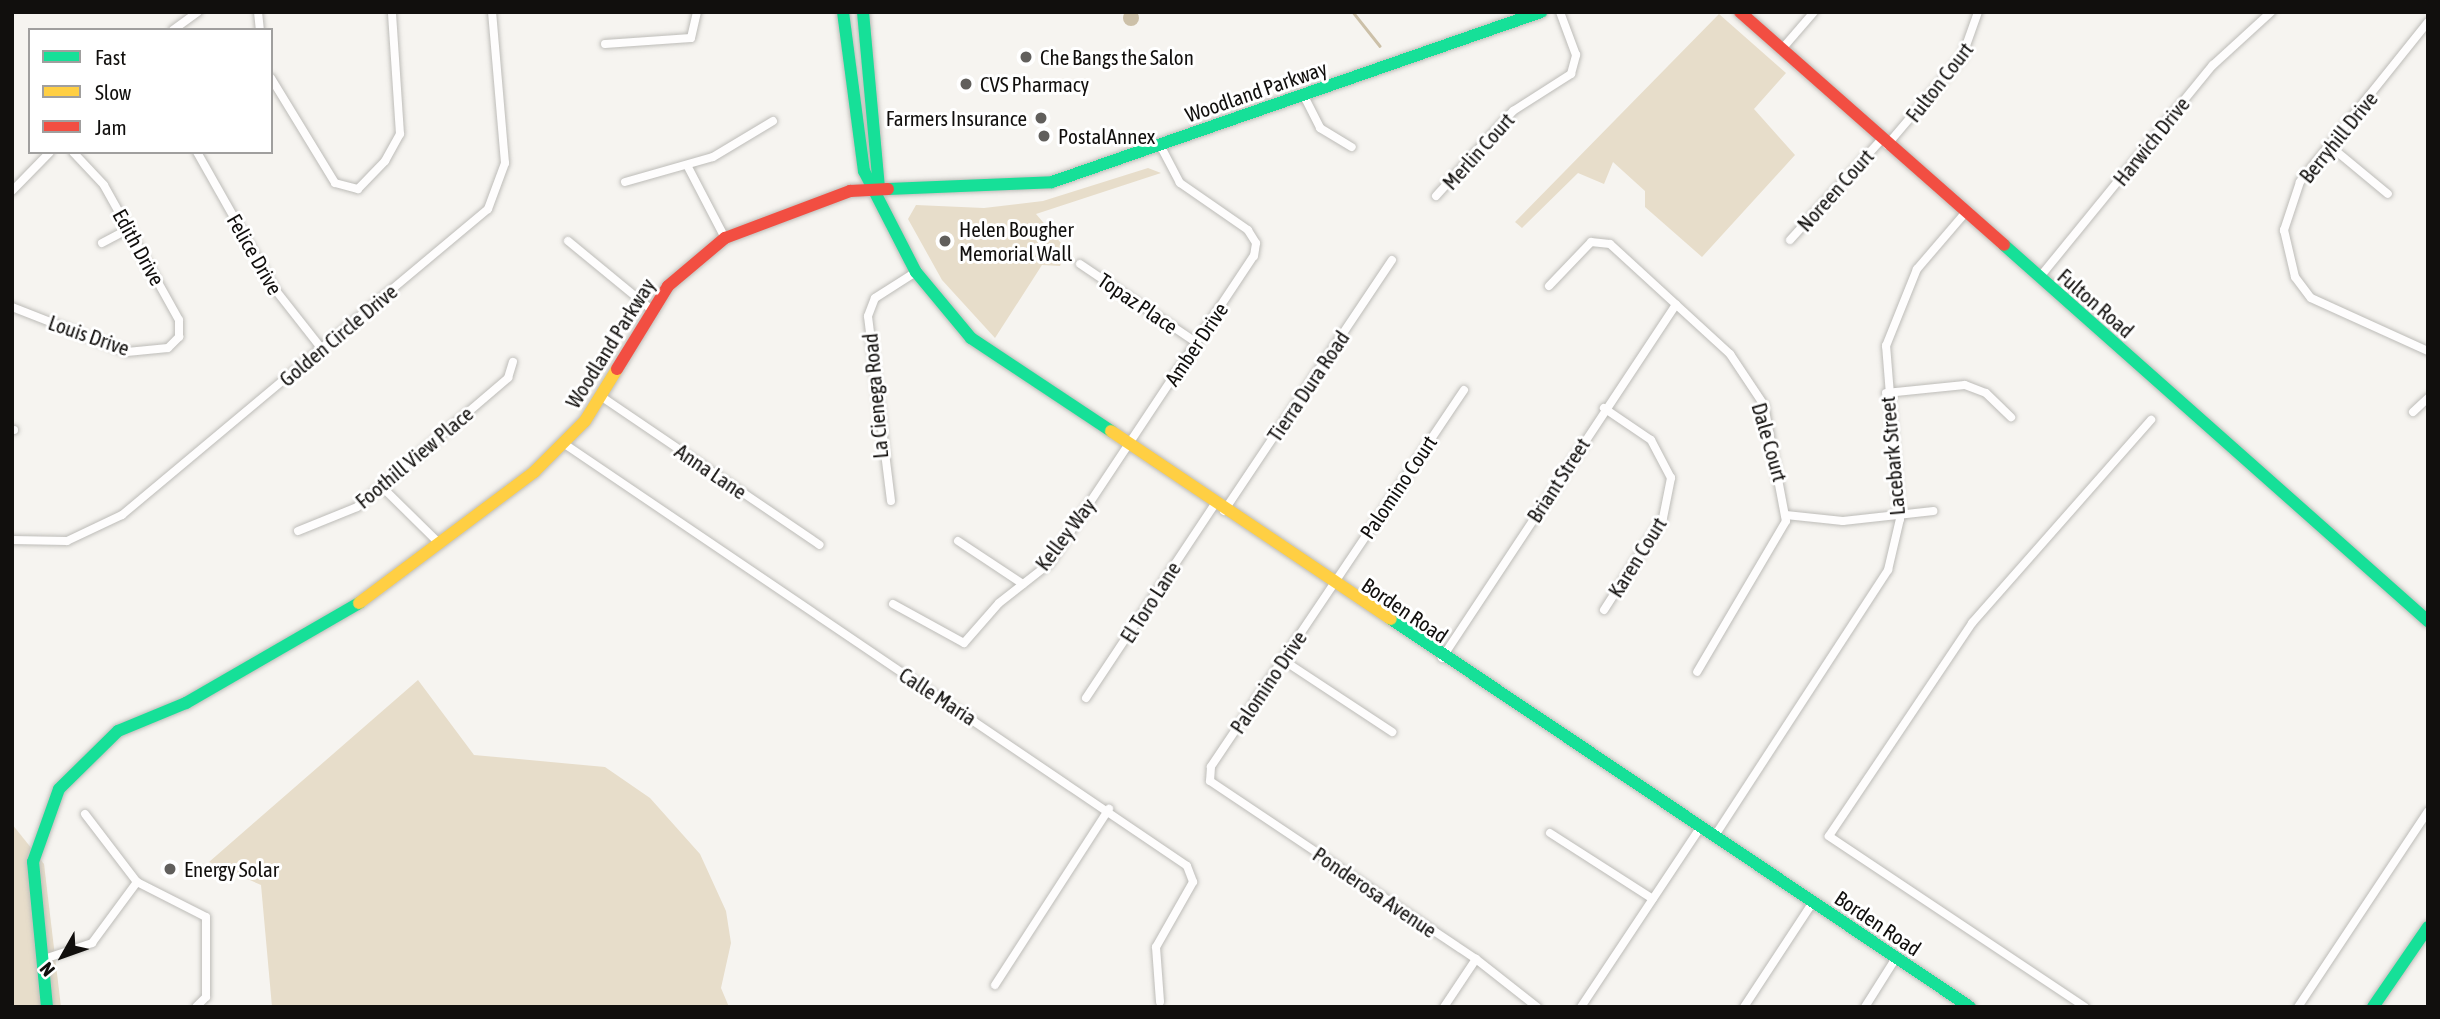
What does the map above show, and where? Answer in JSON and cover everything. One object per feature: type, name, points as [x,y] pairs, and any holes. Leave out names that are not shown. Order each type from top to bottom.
[{"type":"main road","points":[[843,12],[864,171],[878,188]]},
{"type":"main road","points":[[863,12],[878,188]]},
{"type":"main road","name":"Woodland Parkway","points":[[47,1007],[33,904],[39,834],[59,789],[118,731],[186,703],[335,621],[566,445],[602,397],[652,310],[689,263],[724,238],[820,197],[878,188],[1028,187],[1304,96],[1541,12]]},
{"type":"main road","name":"Fulton Road","points":[[1740,12],[2428,621]]},
{"type":"main road","name":"Borden Road","points":[[878,188],[916,272],[990,354],[1332,585],[1970,1007]]},
{"type":"main road","points":[[2373,1007],[2428,927]]},
{"type":"street","points":[[176,28],[198,12]]},
{"type":"street","points":[[273,81],[335,183],[358,188],[385,161],[400,134],[392,12]]},
{"type":"street","name":"Golden Circle Drive","points":[[12,540],[67,541],[98,530],[322,349],[495,198],[505,163],[492,12]]},
{"type":"street","points":[[605,44],[696,34],[697,12]]},
{"type":"street","name":"Merlin Court","points":[[1436,196],[1513,111],[1571,75],[1576,55],[1560,12]]},
{"type":"street","points":[[1782,50],[1814,12]]},
{"type":"street","name":"Fulton Court","points":[[1884,142],[1962,57],[1978,12]]},
{"type":"street","name":"Harwich Drive","points":[[2039,278],[2213,65],[2271,12]]},
{"type":"street","name":"Berryhill Drive","points":[[2428,22],[2290,197],[2284,245],[2295,277],[2311,298],[2339,315],[2428,351]]},
{"type":"street","points":[[1304,96],[1320,128],[1352,147]]},
{"type":"street","points":[[625,182],[688,167],[743,143],[773,121]]},
{"type":"street","name":"Noreen Court","points":[[1790,240],[1884,142]]},
{"type":"street","name":"Amber Drive","points":[[1127,446],[1254,256],[1255,239],[1180,184],[1160,145]]},
{"type":"street","points":[[2330,146],[2388,194]]},
{"type":"street","points":[[12,191],[48,154]]},
{"type":"street","name":"Edith Drive","points":[[76,154],[104,185],[179,320],[179,337],[168,348]]},
{"type":"street","name":"Felice Drive","points":[[198,154],[274,288],[322,349]]},
{"type":"street","points":[[688,167],[724,238]]},
{"type":"street","name":"Lacebark Street","points":[[1714,837],[1888,570],[1900,519],[1886,393],[1886,346],[1899,300],[1965,213]]},
{"type":"street","points":[[102,243],[128,229]]},
{"type":"street","points":[[568,240],[652,310]]},
{"type":"street","name":"Dale Court","points":[[1549,286],[1591,242],[1602,241],[1730,354],[1764,405],[1786,514],[1778,544],[1697,672]]},
{"type":"street","name":"Tierra Dura Road","points":[[1219,509],[1392,260]]},
{"type":"street","name":"Topaz Place","points":[[1080,264],[1197,342]]},
{"type":"street","name":"La Cienega Road","points":[[891,501],[884,484],[867,316],[875,298],[916,272]]},
{"type":"street","name":"Briant Street","points":[[1442,658],[1605,408],[1676,305]]},
{"type":"street","name":"Louis Drive","points":[[12,307],[127,352],[168,348]]},
{"type":"street","name":"Foothill View Place","points":[[298,531],[357,506],[508,379],[513,362]]},
{"type":"street","points":[[1886,393],[1965,385],[1986,393],[2011,417]]},
{"type":"street","name":"Palomino Court","points":[[1332,585],[1464,390]]},
{"type":"street","name":"Anna Lane","points":[[602,397],[820,545]]},
{"type":"street","points":[[2413,412],[2428,398]]},
{"type":"street","name":"Karen Court","points":[[1604,610],[1663,518],[1671,478],[1651,440],[1605,408]]},
{"type":"street","points":[[2085,1007],[1829,836],[1972,623],[2151,420]]},
{"type":"street","name":"Calle Maria","points":[[566,445],[1109,809],[1193,875],[1156,947],[1160,1002]]},
{"type":"street","name":"Kelley Way","points":[[893,604],[964,643],[1023,584],[1049,564],[1127,446]]},
{"type":"street","points":[[381,486],[439,543]]},
{"type":"street","name":"El Toro Lane","points":[[1086,698],[1219,509]]},
{"type":"street","points":[[1786,514],[1900,519],[1933,511]]},
{"type":"street","points":[[958,541],[1023,584]]},
{"type":"street","name":"Palomino Drive","points":[[1210,780],[1211,766],[1332,585]]},
{"type":"street","points":[[1283,660],[1392,732]]},
{"type":"street","name":"Ponderosa Avenue","points":[[1210,780],[1476,959],[1537,1007]]},
{"type":"street","points":[[995,985],[1109,809]]},
{"type":"street","points":[[2298,1007],[2428,811]]},
{"type":"street","points":[[85,814],[137,882],[206,917],[206,997],[196,1007]]},
{"type":"street","points":[[1581,1007],[1700,828]]},
{"type":"street","points":[[1550,833],[1653,899]]},
{"type":"street","points":[[41,960],[92,943],[137,882]]},
{"type":"street","points":[[1744,1007],[1813,902]]},
{"type":"street","points":[[1866,1007],[1896,958]]},
{"type":"street","points":[[1444,1007],[1476,959]]},
{"type":"shaded area","points":[[1128,10],[1134,10],[1139,18],[1137,24],[1128,26],[1123,21],[1123,15]]},
{"type":"shaded area","points":[[1719,14],[1786,73],[1754,109],[1795,155],[1702,257],[1645,207],[1645,191],[1613,162],[1604,184],[1578,173],[1522,228],[1515,222]]},
{"type":"shaded area","points":[[1148,168],[1161,173],[1036,214],[1067,250],[1060,266],[1042,265],[995,338],[942,280],[908,219],[916,205],[984,208],[1043,201]]},
{"type":"shaded area","points":[[418,680],[474,755],[605,767],[650,798],[700,854],[726,911],[731,943],[721,988],[729,1007],[272,1007],[261,885],[209,862]]},
{"type":"shaded area","points":[[12,824],[44,864],[61,1007],[12,1007]]},
{"type":"waterway","points":[[1353,12],[1380,46]]},
{"type":"traffic: fast","points":[[843,12],[864,171],[916,272],[971,338],[1111,431]]},
{"type":"traffic: fast","points":[[863,12],[879,189]]},
{"type":"traffic: fast","points":[[888,189],[1052,182],[1541,12]]},
{"type":"traffic: fast","points":[[2004,245],[2428,621]]},
{"type":"traffic: fast","points":[[47,1007],[33,862],[59,789],[118,731],[186,703],[359,603]]},
{"type":"traffic: fast","points":[[1391,619],[1970,1007]]},
{"type":"traffic: fast","points":[[2373,1007],[2428,927]]},
{"type":"traffic: slow","points":[[359,603],[534,472],[585,421],[617,369]]},
{"type":"traffic: slow","points":[[1111,431],[1391,619]]},
{"type":"traffic: jam","points":[[1740,12],[2004,245]]},
{"type":"traffic: jam","points":[[617,369],[668,286],[725,238],[850,191],[888,189]]},
{"type":"place","name":"Che Bangs the Salon","points":[[1026,57]]},
{"type":"place","name":"CVS Pharmacy","points":[[966,84]]},
{"type":"place","name":"Farmers Insurance","points":[[1041,118]]},
{"type":"place","name":"PostalAnnex","points":[[1044,136]]},
{"type":"place","name":"Helen Bougher Memorial Wall","points":[[945,241]]},
{"type":"place","name":"Energy Solar","points":[[170,869]]}]
